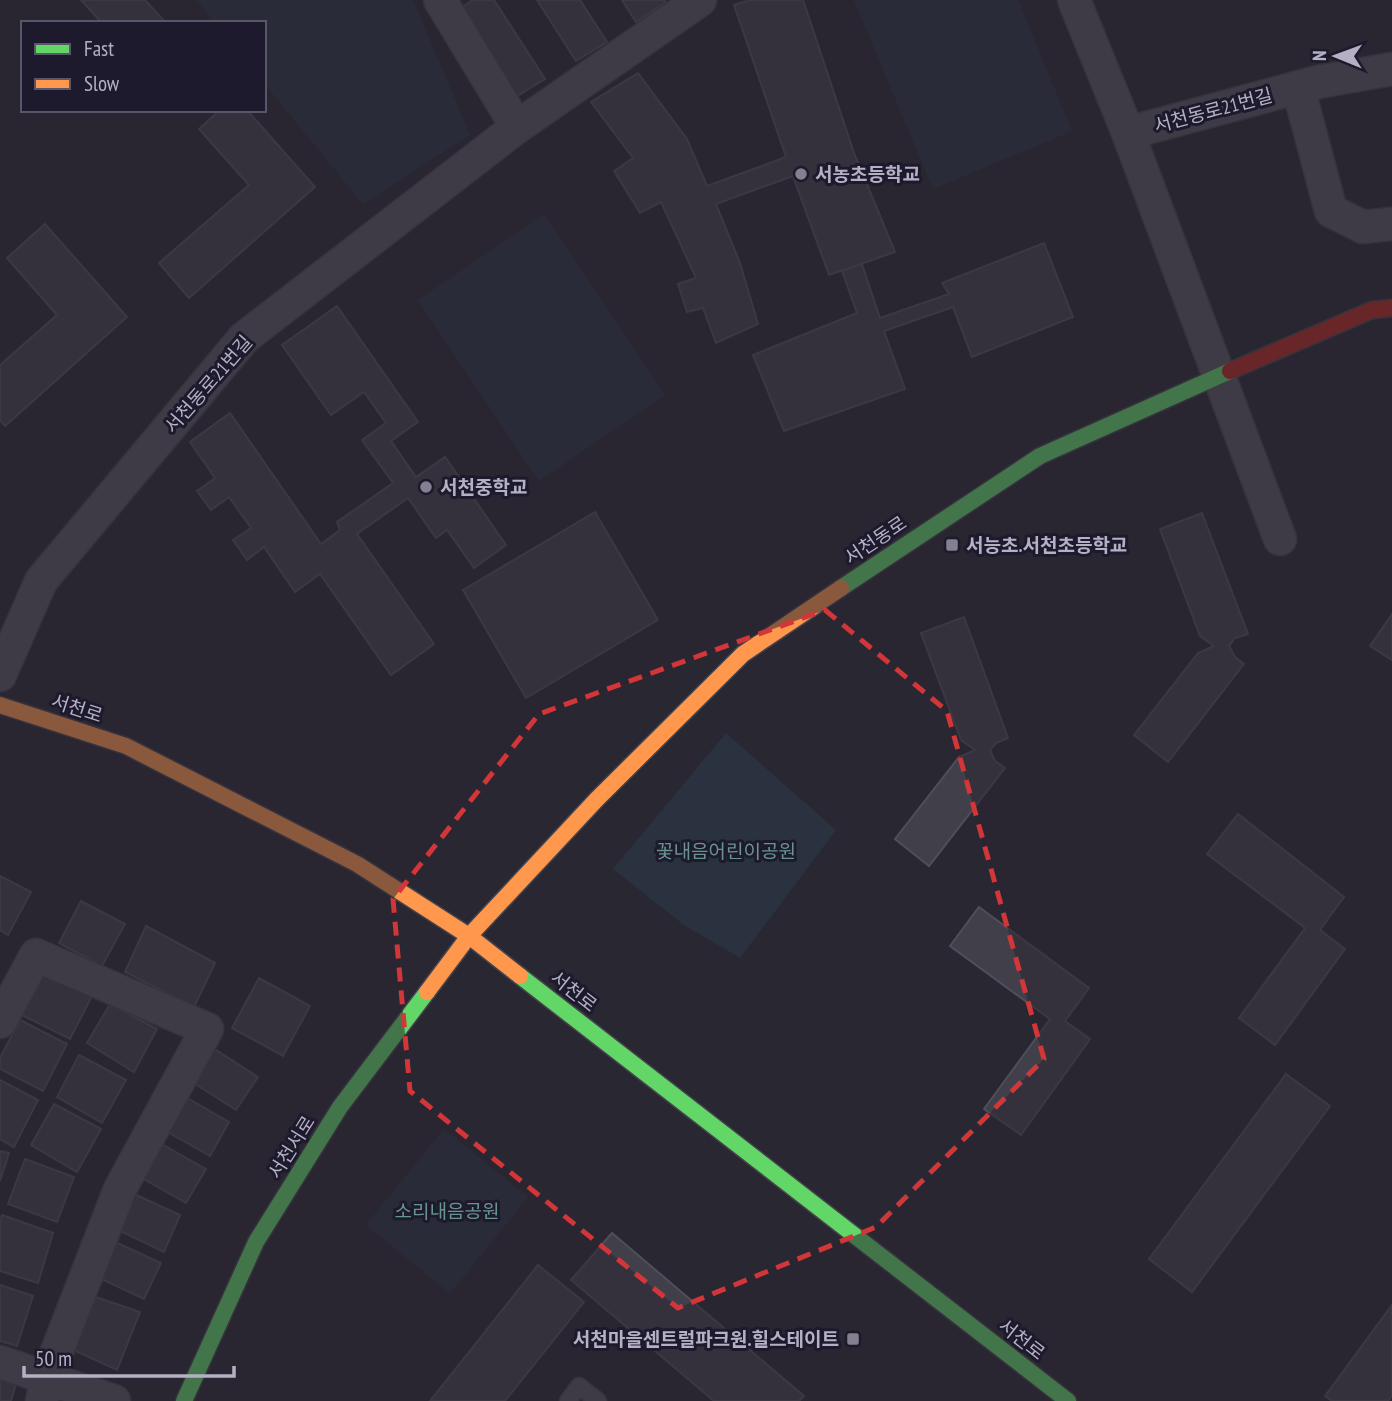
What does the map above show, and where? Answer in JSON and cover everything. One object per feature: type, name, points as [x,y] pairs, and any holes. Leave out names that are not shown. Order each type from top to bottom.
[{"type":"street","name":"서천동로21번길","points":[[0,675],[41,582],[244,338],[517,127],[700,0]]},
{"type":"street","points":[[1074,0],[1128,134],[1280,539]]},
{"type":"street","points":[[442,1],[517,127]]},
{"type":"street","name":"서천동로21번길","points":[[1128,134],[1318,82],[1392,69]]},
{"type":"street","name":"서천동로21번길","points":[[1298,87],[1331,211],[1363,227],[1392,224]]},
{"type":"street","name":"서천동로","points":[[469,936],[597,799],[743,654],[1040,456],[1372,310],[1392,308]]},
{"type":"street","name":"서천로","points":[[0,705],[126,746],[357,864],[469,936],[1068,1401]]},
{"type":"street","name":"서천서로","points":[[184,1401],[256,1242],[340,1107],[469,936]]},
{"type":"street","points":[[0,1022],[36,955],[207,1029],[120,1189],[45,1389]]},
{"type":"street","points":[[0,1362],[45,1389],[114,1401]]},
{"type":"lane","points":[[568,1401],[579,1385],[598,1401]]},
{"type":"highlighted area","points":[[825,610],[947,711],[1044,1059],[876,1227],[678,1308],[410,1091],[393,899],[539,714]]},
{"type":"green space","points":[[197,0],[413,0],[470,135],[363,204],[266,85],[266,21],[213,21]]},
{"type":"green space","points":[[854,0],[1018,0],[1072,131],[933,189]]},
{"type":"green space","points":[[544,215],[665,395],[539,481],[418,300]]},
{"type":"green space","name":"꽃내음어린이공원","points":[[726,733],[836,830],[740,958],[684,925],[613,869]]},
{"type":"green space","name":"소리내음공원","points":[[444,1129],[528,1197],[450,1293],[366,1225]]},
{"type":"building","points":[[81,0],[145,0],[164,21],[100,21]]},
{"type":"building","points":[[473,0],[494,0],[545,79],[514,98],[458,10]]},
{"type":"building","points":[[537,0],[580,0],[607,42],[576,61]]},
{"type":"building","points":[[622,0],[664,0],[666,2],[636,22]]},
{"type":"building","name":"서농초등학교","points":[[750,0],[803,0],[854,153],[895,252],[829,275],[793,176],[716,204],[740,263],[758,324],[716,343],[703,308],[687,312],[678,284],[696,278],[661,202],[640,213],[614,171],[633,158],[591,102],[638,73],[687,139],[707,186],[786,157],[734,5]]},
{"type":"building","points":[[218,112],[249,112],[315,187],[189,298],[159,263],[249,185],[199,129]]},
{"type":"building","points":[[45,224],[127,317],[5,426],[0,420],[0,365],[57,315],[7,258]]},
{"type":"building","points":[[1044,243],[1073,317],[972,357],[953,307],[884,331],[905,389],[784,431],[753,355],[857,313],[842,271],[862,264],[880,318],[949,294],[942,283]]},
{"type":"building","name":"서천중학교","points":[[337,306],[418,422],[391,441],[416,477],[445,457],[506,545],[474,568],[447,530],[436,538],[408,498],[357,534],[434,644],[391,675],[320,574],[295,592],[264,547],[247,560],[233,540],[251,528],[229,497],[211,510],[197,491],[215,478],[190,442],[230,413],[321,544],[340,530],[337,522],[393,483],[362,440],[386,423],[364,392],[331,415],[282,345]]},
{"type":"building","points":[[595,512],[658,620],[526,698],[463,590]]},
{"type":"building","points":[[1202,513],[1248,634],[1235,638],[1229,646],[1235,657],[1244,664],[1168,762],[1134,735],[1198,653],[1214,646],[1200,636],[1160,529]]},
{"type":"building","points":[[1392,614],[1392,660],[1370,646]]},
{"type":"building","points":[[964,617],[1008,738],[996,743],[990,750],[995,761],[1005,768],[929,866],[895,839],[959,757],[975,750],[961,740],[921,633]]},
{"type":"building","points":[[1238,814],[1344,897],[1320,930],[1345,949],[1275,1045],[1239,1018],[1305,928],[1207,854]]},
{"type":"building","points":[[0,876],[31,892],[8,935],[0,930]]},
{"type":"building","points":[[81,901],[125,924],[102,966],[59,943]]},
{"type":"building","points":[[979,907],[1089,988],[1065,1021],[1090,1039],[1021,1135],[984,1109],[1050,1019],[950,946]]},
{"type":"building","points":[[146,926],[215,963],[194,1007],[125,972]]},
{"type":"building","points":[[47,968],[94,992],[70,1039],[22,1015]]},
{"type":"building","points":[[259,978],[310,1006],[283,1056],[232,1028]]},
{"type":"building","points":[[110,1004],[157,1029],[134,1072],[87,1043]]},
{"type":"building","points":[[20,1020],[67,1044],[43,1091],[0,1069],[0,1058]]},
{"type":"building","points":[[213,1048],[258,1077],[236,1110],[192,1082]]},
{"type":"building","points":[[79,1055],[126,1080],[102,1123],[57,1097]]},
{"type":"building","points":[[1286,1074],[1330,1106],[1192,1292],[1149,1259]]},
{"type":"building","points":[[0,1080],[38,1100],[14,1147],[0,1139]]},
{"type":"building","points":[[184,1096],[229,1122],[210,1156],[164,1130]]},
{"type":"building","points":[[54,1104],[101,1129],[77,1172],[31,1145]]},
{"type":"building","points":[[160,1143],[206,1169],[186,1203],[140,1177]]},
{"type":"building","points":[[0,1151],[9,1153],[0,1181]]},
{"type":"building","points":[[25,1159],[74,1177],[57,1222],[8,1204]]},
{"type":"building","points":[[132,1193],[180,1215],[164,1252],[116,1229]]},
{"type":"building","points":[[2,1215],[53,1233],[38,1283],[0,1271]]},
{"type":"building","points":[[612,1233],[804,1396],[799,1401],[714,1401],[571,1280]]},
{"type":"building","points":[[113,1241],[161,1263],[144,1299],[97,1277]]},
{"type":"building","points":[[538,1265],[584,1302],[505,1401],[430,1401]]},
{"type":"building","points":[[0,1285],[33,1296],[17,1346],[0,1341]]},
{"type":"building","points":[[93,1296],[140,1312],[117,1370],[69,1348]]},
{"type":"building","points":[[1392,1305],[1392,1396],[1388,1401],[1332,1401],[1325,1396]]},
{"type":"building","points":[[0,1373],[18,1377],[11,1401],[0,1401]]},
{"type":"traffic: fast","points":[[841,588],[1040,456],[1230,371]]},
{"type":"traffic: fast","points":[[520,976],[1068,1401]]},
{"type":"traffic: fast","points":[[184,1401],[256,1242],[340,1107],[427,992]]},
{"type":"traffic: slow","points":[[427,992],[469,936],[597,799],[743,654],[841,588]]},
{"type":"traffic: slow","points":[[0,705],[126,746],[357,864],[469,936],[520,976]]},
{"type":"traffic: jam","points":[[1230,371],[1372,310],[1392,308]]},
{"type":"place","name":"서농초등학교","points":[[801,174]]},
{"type":"place","name":"서천중학교","points":[[426,487]]},
{"type":"place","name":"서능초.서천초등학교","points":[[952,545]]},
{"type":"place","name":"서천마을센트럴파크원.힐스테이트","points":[[853,1339]]}]
